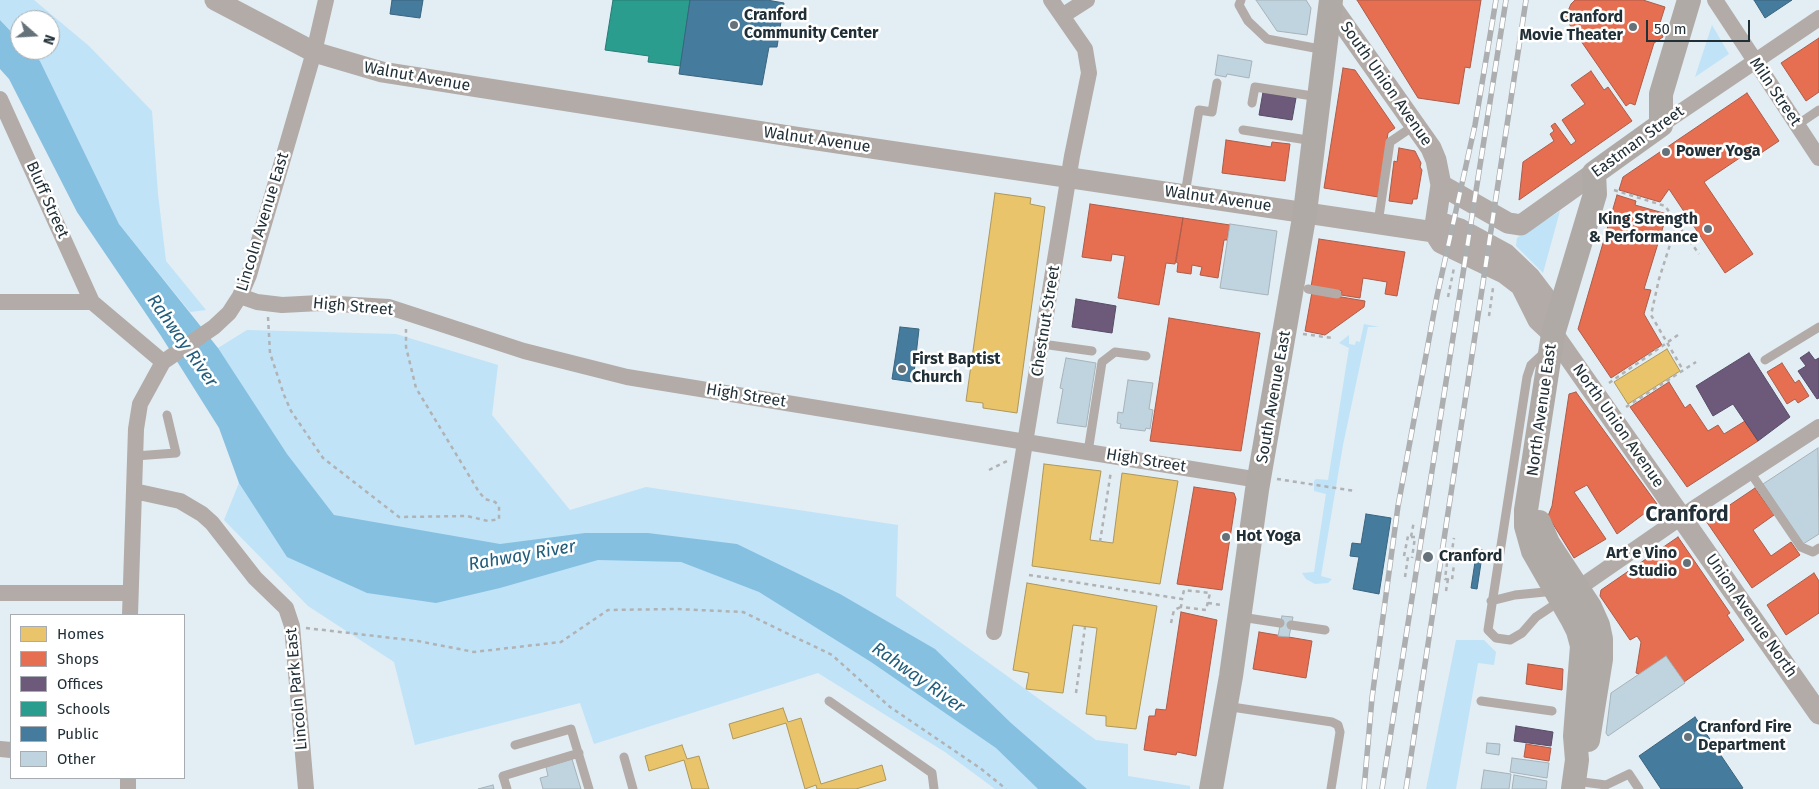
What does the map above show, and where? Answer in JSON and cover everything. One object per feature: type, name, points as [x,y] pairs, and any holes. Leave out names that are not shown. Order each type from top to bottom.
[{"type":"main road","points":[[1661,125],[1661,94],[1686,1]]},
{"type":"main road","name":"South Avenue East","points":[[1211,789],[1225,706],[1230,611],[1268,480],[1314,142],[1329,2]]},
{"type":"main road","name":"Eastman Street","points":[[1594,173],[1661,125]]},
{"type":"main road","name":"North Avenue East","points":[[1575,777],[1575,736],[1582,646],[1565,593],[1533,551],[1526,526],[1526,510],[1552,340],[1595,194],[1594,173]]},
{"type":"street","name":"Walnut Avenue","points":[[215,0],[314,52],[382,72],[1434,232]]},
{"type":"street","name":"Lincoln Avenue East","points":[[130,614],[136,429],[140,404],[165,360],[214,327],[230,313],[240,296],[249,275],[314,52],[326,0]]},
{"type":"street","name":"Chestnut Street","points":[[994,632],[1069,178],[1089,73],[1085,49],[1051,0]]},
{"type":"street","points":[[1062,16],[1087,0]]},
{"type":"street","name":"Miln Street","points":[[1715,0],[1819,158]]},
{"type":"street","name":"South Union Avenue","points":[[1329,2],[1434,154],[1447,189],[1434,232]]},
{"type":"street","name":"Eastman Street","points":[[1661,125],[1819,18]]},
{"type":"street","name":"Bluff Street","points":[[0,99],[92,302]]},
{"type":"street","name":"Eastman Street","points":[[1447,189],[1508,223],[1521,225],[1594,173]]},
{"type":"street","name":"North Union Avenue","points":[[1434,232],[1441,243],[1515,280],[1522,286],[1538,320],[1682,518]]},
{"type":"street","name":"High Street","points":[[240,296],[282,305],[320,303],[379,306],[407,313],[524,351],[627,377],[1268,480]]},
{"type":"street","points":[[0,302],[92,302],[165,360]]},
{"type":"street","points":[[1565,593],[1819,427]]},
{"type":"street","name":"Lincoln Park East","points":[[134,491],[180,501],[207,519],[255,578],[286,608],[292,626],[306,789]]},
{"type":"street","name":"Union Avenue North","points":[[1682,518],[1819,714]]},
{"type":"street","points":[[0,593],[130,593]]},
{"type":"lane","points":[[1240,0],[1239,5],[1248,21],[1267,39],[1325,50]]},
{"type":"lane","points":[[1185,194],[1199,110],[1212,112],[1217,83]]},
{"type":"lane","points":[[1252,103],[1255,87],[1319,97]]},
{"type":"lane","points":[[1797,125],[1819,110]]},
{"type":"lane","points":[[1378,223],[1390,142],[1415,125]]},
{"type":"lane","points":[[1243,130],[1314,142]]},
{"type":"lane","points":[[1308,290],[1337,294]]},
{"type":"lane","points":[[1765,360],[1819,327]]},
{"type":"lane","points":[[1552,340],[1531,365],[1527,377],[1488,630],[1496,638],[1510,640],[1522,633],[1536,617],[1565,593]]},
{"type":"lane","points":[[1042,344],[1092,351]]},
{"type":"lane","points":[[1088,452],[1102,362],[1115,352],[1146,356]]},
{"type":"lane","points":[[135,456],[176,453],[168,415]]},
{"type":"lane","points":[[1750,472],[1801,548],[1813,552],[1819,548]]},
{"type":"lane","points":[[1491,602],[1515,595],[1565,593]]},
{"type":"lane","points":[[1230,611],[1280,623]]},
{"type":"lane","points":[[1291,625],[1325,630]]},
{"type":"lane","points":[[829,701],[932,773],[934,789]]},
{"type":"lane","points":[[1481,701],[1552,711]]},
{"type":"lane","points":[[1225,706],[1332,722],[1338,725],[1340,732],[1330,789]]},
{"type":"lane","points":[[515,745],[572,729],[589,789]]},
{"type":"lane","points":[[506,789],[503,776],[579,753]]},
{"type":"lane","points":[[624,757],[633,789]]},
{"type":"lane","points":[[1575,777],[1606,785],[1628,774],[1639,789]]},
{"type":"path","points":[[1614,190],[1665,206],[1699,254]]},
{"type":"path","points":[[1677,223],[1659,279],[1651,315],[1666,343],[1684,370]]},
{"type":"path","points":[[1448,297],[1455,264]]},
{"type":"path","points":[[1489,316],[1494,284]]},
{"type":"path","points":[[268,303],[268,334],[275,370],[291,411],[323,458],[400,517],[467,516],[488,520],[499,519],[499,506],[495,502],[485,499],[478,492],[416,388],[406,347],[407,313]]},
{"type":"path","points":[[1301,334],[1333,338]]},
{"type":"path","points":[[1609,383],[1678,335]]},
{"type":"path","points":[[1626,407],[1696,362]]},
{"type":"path","points":[[1100,542],[1111,470]]},
{"type":"path","points":[[1268,480],[1355,491]]},
{"type":"path","points":[[1405,577],[1408,557],[1408,536],[1411,537],[1414,521]]},
{"type":"path","points":[[1408,557],[1415,537],[1411,537]]},
{"type":"path","points":[[1448,579],[1452,580],[1451,563],[1454,538]]},
{"type":"path","points":[[1446,591],[1448,579],[1445,579],[1451,563]]},
{"type":"path","points":[[1029,576],[1182,599]]},
{"type":"path","points":[[1171,624],[1174,610],[1181,607],[1206,610],[1210,593],[1184,590],[1181,607]]},
{"type":"path","points":[[1208,603],[1230,611]]},
{"type":"path","points":[[292,626],[418,641],[474,652],[561,642],[608,610],[743,612],[832,655],[890,707],[1006,789]]},
{"type":"path","points":[[1076,693],[1085,627]]},
{"type":"shaded area","points":[[0,0],[34,0],[46,10],[10,10],[10,30],[0,20]]},
{"type":"shaded area","points":[[60,22],[89,46],[152,111],[158,194],[166,261],[206,310],[190,312],[119,224],[40,61],[60,60]]},
{"type":"shaded area","points":[[1712,25],[1729,54],[1695,77]]},
{"type":"shaded area","points":[[1560,211],[1543,273],[1516,246],[1517,238]]},
{"type":"shaded area","points":[[1364,324],[1379,327],[1368,327],[1343,445],[1321,576],[1332,579],[1328,583],[1315,584],[1306,579],[1302,573],[1314,572],[1326,494],[1314,491],[1314,481],[1316,479],[1328,480],[1349,348],[1339,343],[1349,335],[1349,344],[1355,345],[1356,341],[1360,342]]},
{"type":"shaded area","points":[[247,330],[396,334],[498,365],[492,415],[570,510],[646,487],[898,525],[896,596],[1096,740],[1128,744],[1128,776],[1190,786],[1190,789],[995,789],[945,752],[818,673],[594,744],[580,703],[415,745],[394,662],[308,606],[224,520],[239,483],[218,348]]},
{"type":"shaded area","points":[[1456,640],[1484,640],[1496,652],[1494,665],[1478,663],[1456,789],[1426,789]]},
{"type":"water","name":"Rahway River","points":[[0,20],[10,30],[10,60],[40,61],[119,224],[218,348],[287,454],[334,515],[500,544],[585,533],[648,533],[737,544],[840,594],[935,649],[1011,723],[1087,789],[1038,789],[996,748],[871,662],[759,592],[681,562],[598,560],[500,588],[436,603],[367,593],[287,557],[239,483],[219,428],[161,336],[77,212],[9,79],[0,69]]},
{"type":"building: Homes","points":[[995,193],[1031,198],[1030,204],[1045,207],[1017,413],[983,408],[983,403],[966,401]]},
{"type":"building: Homes","points":[[1667,349],[1680,371],[1628,404],[1614,382]]},
{"type":"building: Homes","points":[[1044,464],[1101,471],[1090,540],[1113,543],[1122,473],[1178,481],[1160,584],[1032,566]]},
{"type":"building: Homes","points":[[1027,583],[1157,606],[1136,729],[1106,726],[1106,716],[1086,714],[1097,628],[1073,625],[1063,693],[1026,689],[1029,673],[1013,670]]},
{"type":"building: Homes","points":[[783,708],[788,722],[801,718],[821,784],[882,765],[886,780],[856,789],[817,789],[816,785],[805,789],[786,723],[733,739],[729,724]]},
{"type":"building: Homes","points":[[682,745],[687,759],[699,756],[709,789],[692,789],[684,760],[649,771],[645,756]]},
{"type":"building: Shops","points":[[1357,0],[1481,0],[1470,68],[1465,67],[1459,104],[1418,98]]},
{"type":"building: Shops","points":[[1575,0],[1643,0],[1665,7],[1659,26],[1663,37],[1654,43],[1635,105],[1630,103],[1626,106],[1565,18],[1571,4]]},
{"type":"building: Shops","points":[[1819,38],[1819,92],[1806,101],[1781,63]]},
{"type":"building: Shops","points":[[1343,68],[1355,70],[1395,128],[1388,133],[1378,197],[1324,188]]},
{"type":"building: Shops","points":[[1591,71],[1604,90],[1608,87],[1632,121],[1519,200],[1523,162],[1554,141],[1550,134],[1554,131],[1551,126],[1555,123],[1571,145],[1576,141],[1562,120],[1585,104],[1571,85]]},
{"type":"building: Shops","points":[[1747,93],[1779,141],[1755,157],[1750,151],[1704,182],[1753,254],[1725,273],[1669,189],[1660,202],[1619,190],[1623,177]]},
{"type":"building: Shops","points":[[1226,140],[1271,147],[1272,142],[1290,144],[1285,181],[1222,173]]},
{"type":"building: Shops","points":[[1399,148],[1415,151],[1421,163],[1420,167],[1422,170],[1417,199],[1413,199],[1412,204],[1389,201],[1394,161],[1397,162]]},
{"type":"building: Shops","points":[[1617,195],[1636,201],[1635,205],[1667,214],[1644,289],[1651,290],[1644,314],[1662,345],[1611,378],[1578,329]]},
{"type":"building: Shops","points":[[1090,204],[1183,218],[1175,264],[1166,263],[1159,305],[1118,298],[1125,256],[1112,254],[1111,261],[1082,257]]},
{"type":"building: Shops","points":[[1183,218],[1230,225],[1227,240],[1224,240],[1218,278],[1200,275],[1202,267],[1192,265],[1191,274],[1177,272],[1178,263],[1176,262]]},
{"type":"building: Shops","points":[[1319,239],[1405,252],[1397,296],[1385,294],[1387,282],[1363,278],[1360,298],[1341,295],[1342,291],[1311,287]]},
{"type":"building: Shops","points":[[1312,292],[1365,301],[1364,307],[1325,335],[1305,331]]},
{"type":"building: Shops","points":[[1169,318],[1260,333],[1241,451],[1150,441]]},
{"type":"building: Shops","points":[[1782,363],[1795,383],[1799,380],[1809,396],[1798,403],[1795,399],[1787,404],[1767,372]]},
{"type":"building: Shops","points":[[1669,382],[1685,408],[1690,404],[1708,431],[1718,425],[1724,434],[1745,421],[1758,441],[1687,487],[1630,407]]},
{"type":"building: Shops","points":[[1576,392],[1657,504],[1617,534],[1587,485],[1574,492],[1606,539],[1574,558],[1548,516],[1552,506],[1569,394]]},
{"type":"building: Shops","points":[[1194,487],[1234,493],[1236,499],[1222,590],[1177,584]]},
{"type":"building: Shops","points":[[1755,488],[1774,515],[1753,530],[1771,556],[1791,542],[1800,555],[1752,588],[1706,521]]},
{"type":"building: Shops","points":[[1678,537],[1730,613],[1727,615],[1744,640],[1684,682],[1666,656],[1640,674],[1636,673],[1641,642],[1637,636],[1630,640],[1600,596],[1601,590]]},
{"type":"building: Shops","points":[[1814,573],[1819,581],[1819,613],[1786,635],[1767,605]]},
{"type":"building: Shops","points":[[1181,612],[1217,620],[1196,756],[1177,752],[1176,755],[1144,750],[1149,716],[1155,716],[1156,709],[1166,710]]},
{"type":"building: Shops","points":[[1259,632],[1312,641],[1306,678],[1253,669]]},
{"type":"building: Shops","points":[[1528,664],[1563,669],[1562,690],[1526,684]]},
{"type":"building: Shops","points":[[1526,744],[1551,748],[1549,761],[1524,757]]},
{"type":"building: Offices","points":[[1263,92],[1296,98],[1292,120],[1259,115]]},
{"type":"building: Offices","points":[[1076,299],[1116,306],[1112,333],[1072,327]]},
{"type":"building: Offices","points":[[1809,352],[1815,360],[1819,358],[1819,398],[1817,399],[1798,371],[1806,366],[1800,358]]},
{"type":"building: Offices","points":[[1749,353],[1790,417],[1758,441],[1733,404],[1713,416],[1696,386]]},
{"type":"building: Offices","points":[[1516,726],[1553,732],[1551,746],[1514,741]]},
{"type":"building: Schools","points":[[613,0],[690,0],[681,66],[648,62],[649,56],[605,50]]},
{"type":"building: Public","points":[[392,0],[423,0],[420,18],[390,14]]},
{"type":"building: Public","name":"Cranford Community Center","points":[[690,0],[767,0],[784,3],[777,47],[769,47],[762,85],[679,74]]},
{"type":"building: Public","points":[[1754,0],[1792,0],[1765,18]]},
{"type":"building: Public","name":"First Baptist Church","points":[[900,327],[919,329],[913,382],[892,379]]},
{"type":"building: Public","points":[[1366,514],[1391,518],[1379,594],[1353,589],[1359,557],[1350,556],[1352,543],[1361,544]]},
{"type":"building: Public","points":[[1477,549],[1483,550],[1477,589],[1471,588]]},
{"type":"building: Public","name":"Cranford Fire Department","points":[[1695,717],[1743,788],[1661,789],[1639,756]]},
{"type":"building: Other","points":[[1256,0],[1306,0],[1311,8],[1307,35],[1277,31]]},
{"type":"building: Other","points":[[1218,55],[1252,61],[1249,78],[1227,74],[1226,77],[1215,75]]},
{"type":"building: Other","points":[[1230,224],[1277,231],[1268,295],[1220,288]]},
{"type":"building: Other","points":[[1066,358],[1096,363],[1086,427],[1057,423],[1063,389],[1060,388]]},
{"type":"building: Other","points":[[1128,380],[1153,383],[1149,409],[1153,410],[1150,429],[1146,428],[1145,431],[1120,428],[1121,424],[1117,423],[1118,412],[1123,413]]},
{"type":"building: Other","points":[[1818,448],[1819,534],[1803,544],[1763,484]]},
{"type":"building: Other","points":[[1282,616],[1293,617],[1289,637],[1278,636]]},
{"type":"building: Other","points":[[1666,656],[1685,683],[1608,736],[1606,733],[1611,693]]},
{"type":"building: Other","points":[[1487,743],[1500,744],[1499,755],[1486,753]]},
{"type":"building: Other","points":[[1512,758],[1549,763],[1547,778],[1510,772]]},
{"type":"building: Other","points":[[572,759],[581,789],[543,789],[540,778],[548,776],[546,767]]},
{"type":"building: Other","points":[[1484,770],[1511,774],[1509,789],[1481,789]]},
{"type":"building: Other","points":[[1514,775],[1547,781],[1546,789],[1512,789]]},
{"type":"building: Other","points":[[493,785],[494,789],[478,789]]},
{"type":"railway","points":[[1364,789],[1372,698],[1398,506],[1437,296],[1475,125],[1496,0]]},
{"type":"railway","points":[[1382,789],[1506,0]]},
{"type":"railway","points":[[1406,789],[1526,0]]},
{"type":"place","name":"Cranford Community Center","points":[[734,25]]},
{"type":"place","name":"Cranford Movie Theater","points":[[1633,27]]},
{"type":"place","name":"Power Yoga","points":[[1666,152]]},
{"type":"place","name":"King Strength & Performance","points":[[1708,229]]},
{"type":"place","name":"First Baptist Church","points":[[902,369]]},
{"type":"place","name":"Hot Yoga","points":[[1226,537]]},
{"type":"place","name":"Cranford","points":[[1428,557]]},
{"type":"place","name":"Art e Vino Studio","points":[[1687,563]]},
{"type":"place","name":"Cranford Fire Department","points":[[1688,737]]},
{"type":"district","name":"Cranford","points":[[1687,515]]}]
